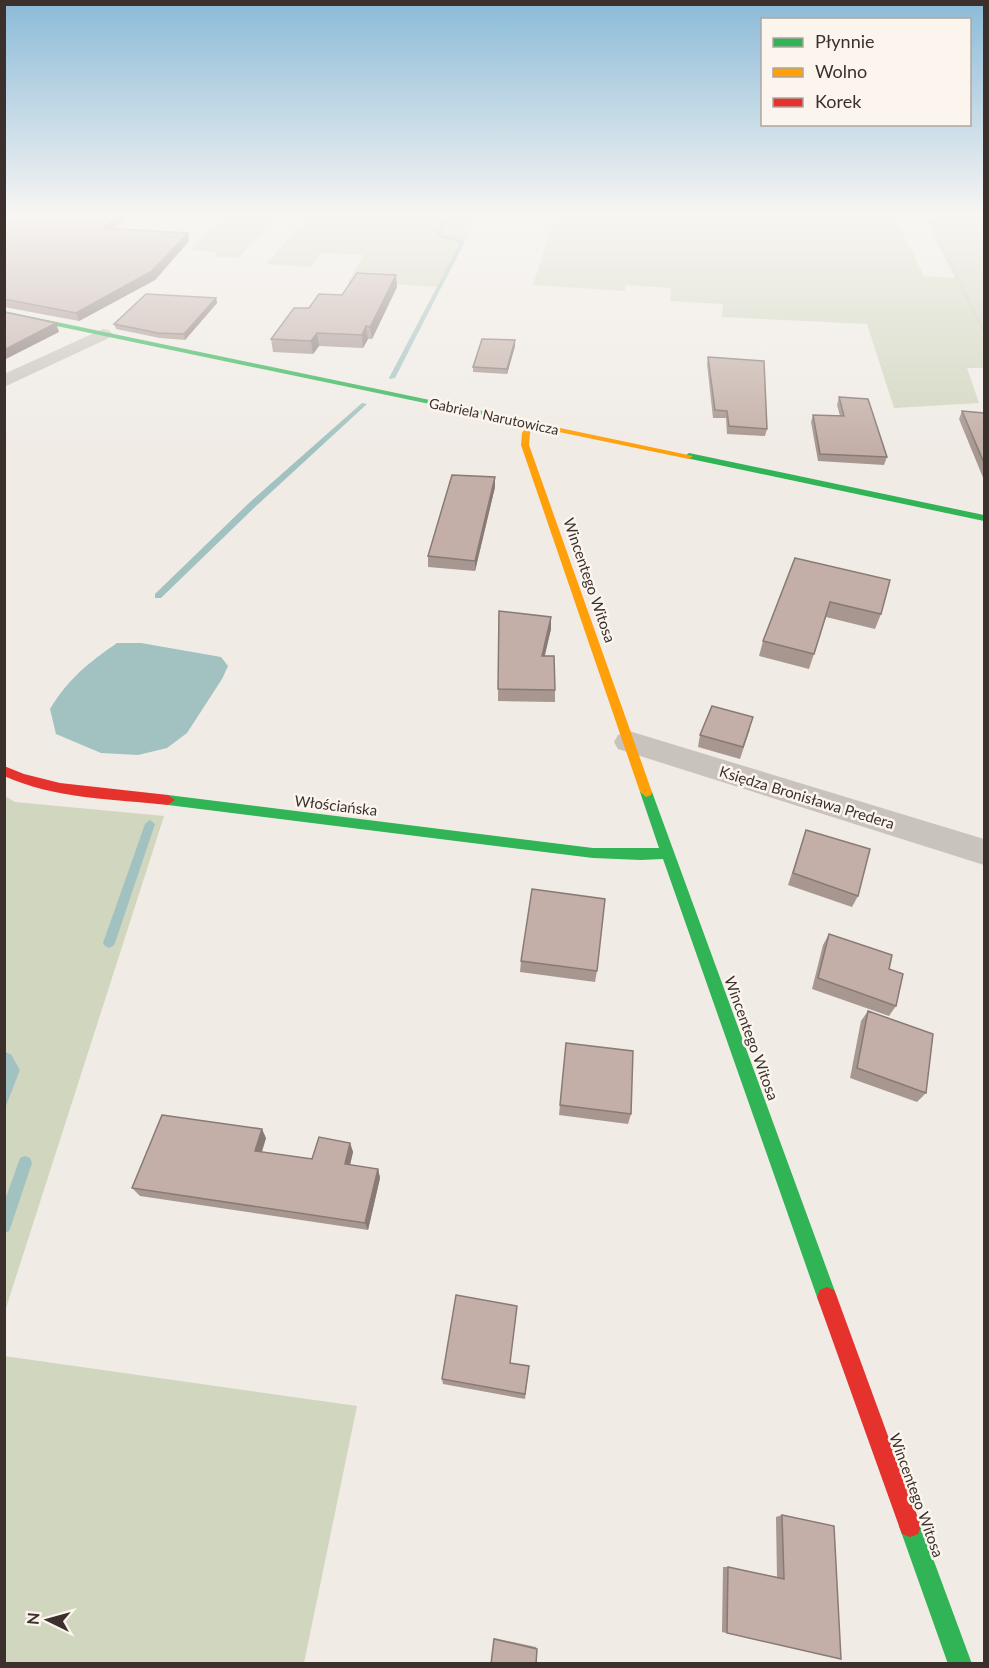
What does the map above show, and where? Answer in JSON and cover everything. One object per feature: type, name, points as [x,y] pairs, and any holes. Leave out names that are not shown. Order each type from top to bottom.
[{"type":"street","name":"Gabriela Narutowicza","points":[[4,314],[984,518]]},
{"type":"street","points":[[4,381],[104,334]]},
{"type":"street","name":"Wincentego Witosa","points":[[533,424],[526,433],[525,445],[667,853],[960,1664]]},
{"type":"street","name":"Księdza Bronisława Predera","points":[[629,742],[984,852]]},
{"type":"street","name":"Włościańska","points":[[4,770],[16,777],[81,790],[593,853],[641,855],[667,853]]},
{"type":"path","points":[[966,295],[984,332]]},
{"type":"green space","points":[[670,295],[984,295],[984,368],[967,368],[979,403],[894,408],[867,324],[722,317],[723,304],[670,301]]},
{"type":"green space","points":[[5,796],[15,802],[164,816],[5,1311],[5,1109],[20,1070],[11,1054],[5,1052]]},
{"type":"green space","points":[[4,1356],[357,1406],[304,1663],[5,1663]]},
{"type":"water","points":[[117,643],[141,643],[221,657],[228,666],[187,733],[167,748],[138,755],[101,753],[56,734],[50,709],[57,698],[79,672]]},
{"type":"water","points":[[5,1052],[11,1054],[20,1070],[5,1109]]},
{"type":"building","points":[[4,295],[109,295],[76,313],[4,299]]},
{"type":"building","points":[[145,295],[216,298],[184,334],[158,333],[114,324]]},
{"type":"building","points":[[318,295],[386,295],[370,327],[366,326],[362,335],[317,333],[311,341],[271,339],[294,308],[309,308]]},
{"type":"building","points":[[4,312],[56,323],[4,350]]},
{"type":"building","points":[[482,339],[515,340],[507,369],[473,367]]},
{"type":"building","points":[[708,357],[764,361],[767,429],[729,426],[727,411],[715,410]]},
{"type":"building","points":[[839,397],[868,399],[887,457],[820,454],[813,415],[844,416]]},
{"type":"building","points":[[962,411],[984,413],[984,463]]},
{"type":"building","points":[[452,475],[495,477],[475,561],[428,556]]},
{"type":"building","points":[[795,558],[890,580],[881,614],[830,602],[814,654],[763,641]]},
{"type":"building","points":[[499,611],[551,617],[542,656],[554,656],[555,690],[498,689]]},
{"type":"building","points":[[712,706],[753,717],[743,747],[700,735]]},
{"type":"building","points":[[806,830],[870,849],[858,896],[793,873]]},
{"type":"building","points":[[532,889],[605,899],[597,971],[521,961]]},
{"type":"building","points":[[829,934],[892,955],[889,969],[903,974],[896,1006],[818,978]]},
{"type":"building","points":[[868,1011],[933,1034],[926,1093],[857,1068]]},
{"type":"building","points":[[566,1043],[633,1051],[631,1114],[560,1105]]},
{"type":"building","points":[[162,1115],[262,1129],[255,1151],[312,1159],[319,1137],[350,1143],[345,1164],[378,1169],[365,1223],[132,1188]]},
{"type":"building","points":[[456,1295],[517,1306],[510,1363],[529,1366],[525,1394],[442,1379]]},
{"type":"building","points":[[782,1515],[834,1526],[841,1659],[727,1633],[728,1567],[784,1579]]},
{"type":"building","points":[[494,1639],[537,1649],[536,1664],[491,1664]]},
{"type":"waterway","points":[[392,378],[435,295]]},
{"type":"waterway","points":[[158,596],[252,505],[364,404]]},
{"type":"waterway","points":[[109,943],[150,824]]},
{"type":"waterway","points":[[4,1226],[25,1163]]},
{"type":"traffic: fast","points":[[4,313],[511,419]]},
{"type":"traffic: fast","points":[[689,456],[984,518]]},
{"type":"traffic: fast","points":[[646,792],[827,1297]]},
{"type":"traffic: fast","points":[[168,800],[593,853],[641,855],[667,853]]},
{"type":"traffic: fast","points":[[910,1526],[960,1664]]},
{"type":"traffic: slow","points":[[511,419],[689,456]]},
{"type":"traffic: slow","points":[[533,424],[526,433],[525,445],[646,792]]},
{"type":"traffic: jam","points":[[4,770],[39,783],[60,787],[168,800]]},
{"type":"traffic: jam","points":[[827,1297],[910,1526]]}]
